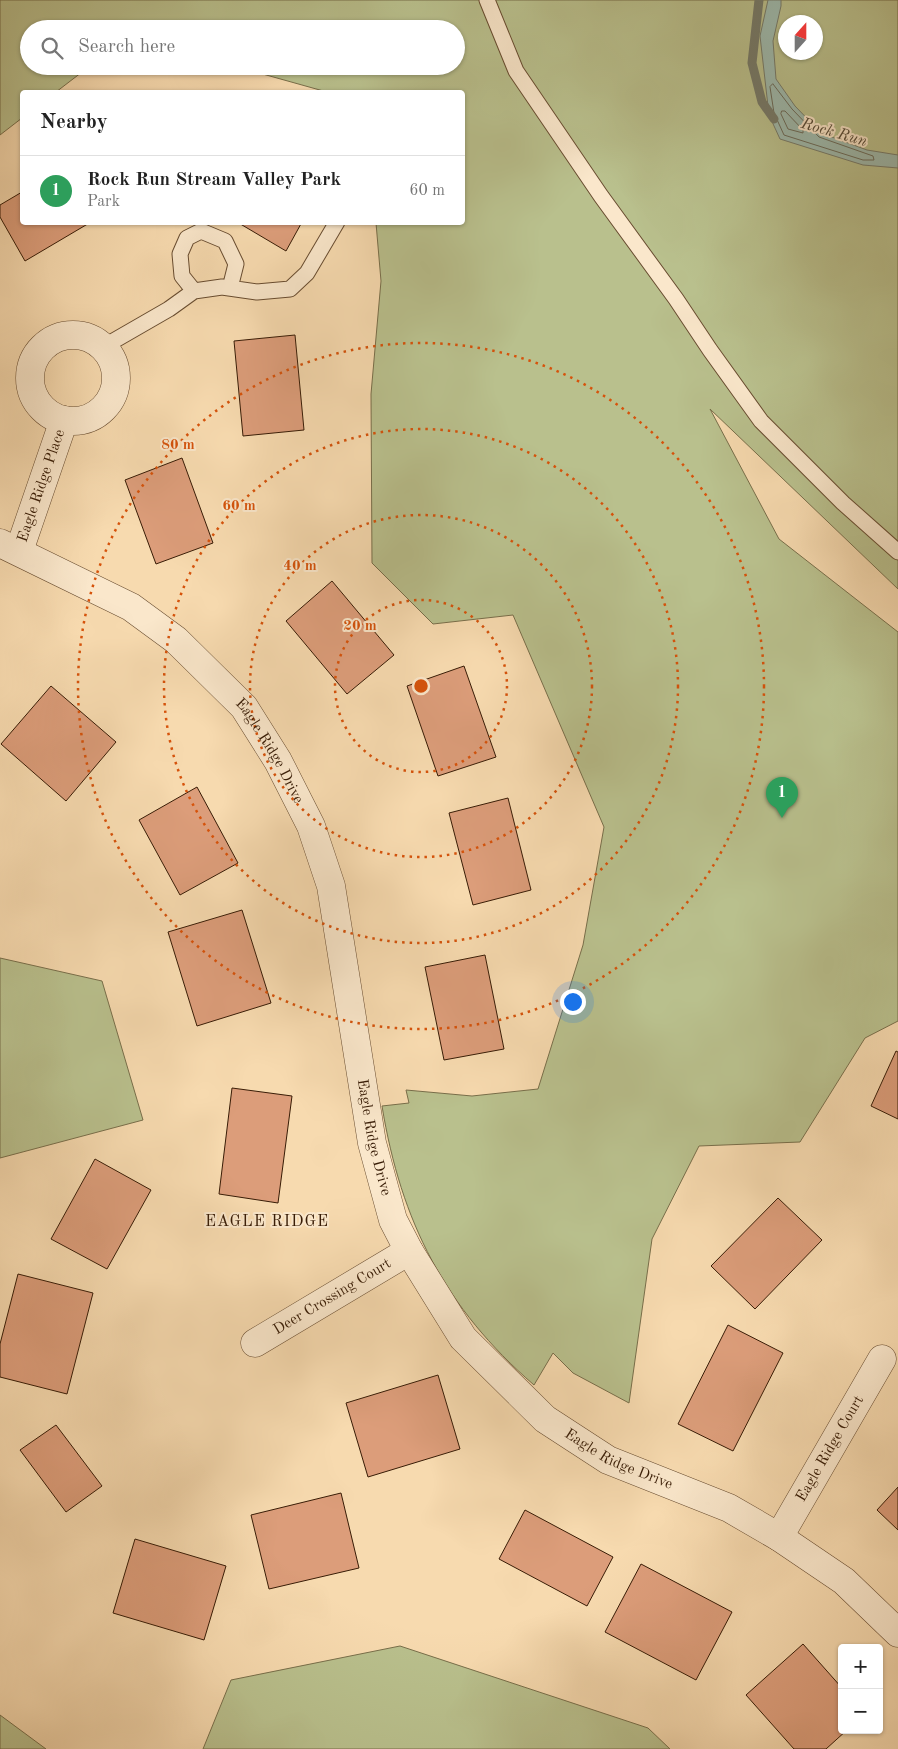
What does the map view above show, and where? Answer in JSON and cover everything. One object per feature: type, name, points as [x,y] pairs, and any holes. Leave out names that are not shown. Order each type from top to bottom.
[{"type":"street","name":"Eagle Ridge Place","points":[[68,335],[83,336],[96,342],[103,348],[108,352],[114,365],[117,380],[113,394],[105,407],[94,416],[79,421],[64,420],[52,416],[41,407],[34,396],[30,383],[30,370],[35,357],[44,346],[55,339],[68,335]]},
{"type":"street","name":"Eagle Ridge Place","points":[[10,547],[64,420]]},
{"type":"street","name":"Eagle Ridge Drive","points":[[10,547],[131,608],[176,640],[244,707],[278,761],[311,826],[330,886],[372,1143],[393,1220],[409,1251],[464,1338],[545,1419],[608,1460],[729,1508],[779,1537],[844,1581],[898,1633]]},
{"type":"street","name":"Deer Crossing Court","points":[[255,1343],[409,1251]]},
{"type":"street","name":"Eagle Ridge Court","points":[[779,1537],[882,1359]]},
{"type":"lane","points":[[487,0],[516,71],[601,196],[761,421],[844,503],[898,552]]},
{"type":"lane","points":[[103,348],[194,291],[222,286],[257,292],[290,289],[307,273],[336,225]]},
{"type":"lane","points":[[194,291],[182,276],[180,254],[187,238],[201,231],[225,241],[236,264],[230,288]]},
{"type":"green space","points":[[0,0],[898,0],[898,589],[710,409],[779,539],[898,632],[898,1021],[865,1038],[800,1142],[699,1146],[652,1239],[629,1403],[573,1373],[553,1353],[534,1385],[503,1356],[475,1325],[452,1293],[432,1260],[415,1225],[401,1188],[390,1148],[382,1106],[409,1103],[406,1090],[472,1096],[538,1089],[583,945],[604,827],[513,615],[433,624],[372,563],[371,394],[381,281],[376,225],[465,225],[465,90],[320,90],[266,75],[465,75],[465,20],[20,20],[20,75],[78,75],[59,90],[20,90],[20,120],[0,135]]},
{"type":"green space","points":[[0,958],[102,981],[143,1120],[0,1158]]},
{"type":"green space","points":[[400,1646],[648,1728],[670,1749],[203,1749],[231,1680]]},
{"type":"green space","points":[[0,1715],[46,1749],[0,1749]]},
{"type":"water","points":[[768,0],[781,0],[773,41],[776,79],[795,106],[821,133],[867,150],[898,155],[898,168],[863,165],[780,139],[769,115],[760,36]]},
{"type":"building","points":[[20,193],[20,225],[86,225],[25,261],[0,217],[0,205]]},
{"type":"building","points":[[242,225],[300,225],[286,251]]},
{"type":"building","points":[[295,335],[304,430],[243,436],[234,341]]},
{"type":"building","points":[[182,458],[213,543],[156,564],[125,480]]},
{"type":"building","points":[[332,581],[394,655],[347,694],[286,621]]},
{"type":"building","points":[[464,666],[496,757],[438,776],[407,686]]},
{"type":"building","points":[[51,686],[116,742],[66,801],[1,744]]},
{"type":"building","points":[[197,787],[238,863],[180,895],[139,820]]},
{"type":"building","points":[[508,798],[531,890],[473,905],[449,813]]},
{"type":"building","points":[[242,910],[271,1003],[197,1026],[168,932]]},
{"type":"building","points":[[485,955],[504,1049],[444,1060],[425,967]]},
{"type":"building","points":[[896,1051],[898,1052],[898,1119],[871,1106]]},
{"type":"building","points":[[232,1088],[292,1096],[278,1203],[219,1194]]},
{"type":"building","points":[[95,1159],[151,1190],[107,1269],[51,1239]]},
{"type":"building","points":[[778,1198],[822,1240],[755,1309],[711,1266]]},
{"type":"building","points":[[18,1274],[93,1293],[67,1394],[0,1377],[0,1344]]},
{"type":"building","points":[[728,1325],[783,1353],[733,1451],[678,1424]]},
{"type":"building","points":[[438,1375],[460,1449],[368,1477],[346,1403]]},
{"type":"building","points":[[56,1425],[102,1486],[66,1512],[20,1450]]},
{"type":"building","points":[[898,1487],[898,1530],[877,1510]]},
{"type":"building","points":[[341,1493],[359,1568],[269,1589],[251,1515]]},
{"type":"building","points":[[525,1510],[613,1557],[587,1606],[499,1559]]},
{"type":"building","points":[[135,1539],[226,1566],[204,1640],[113,1613]]},
{"type":"building","points":[[641,1564],[732,1612],[696,1680],[605,1632]]},
{"type":"building","points":[[803,1644],[838,1683],[838,1734],[843,1734],[826,1749],[794,1749],[746,1695]]},
{"type":"waterway","name":"Rock Run","points":[[759,0],[752,63],[762,102],[774,119]]},
{"type":"place","name":"Rock Run Stream Valley Park","points":[[782,818]]},
{"type":"district","name":"EAGLE RIDGE","points":[[267,1222]]}]
